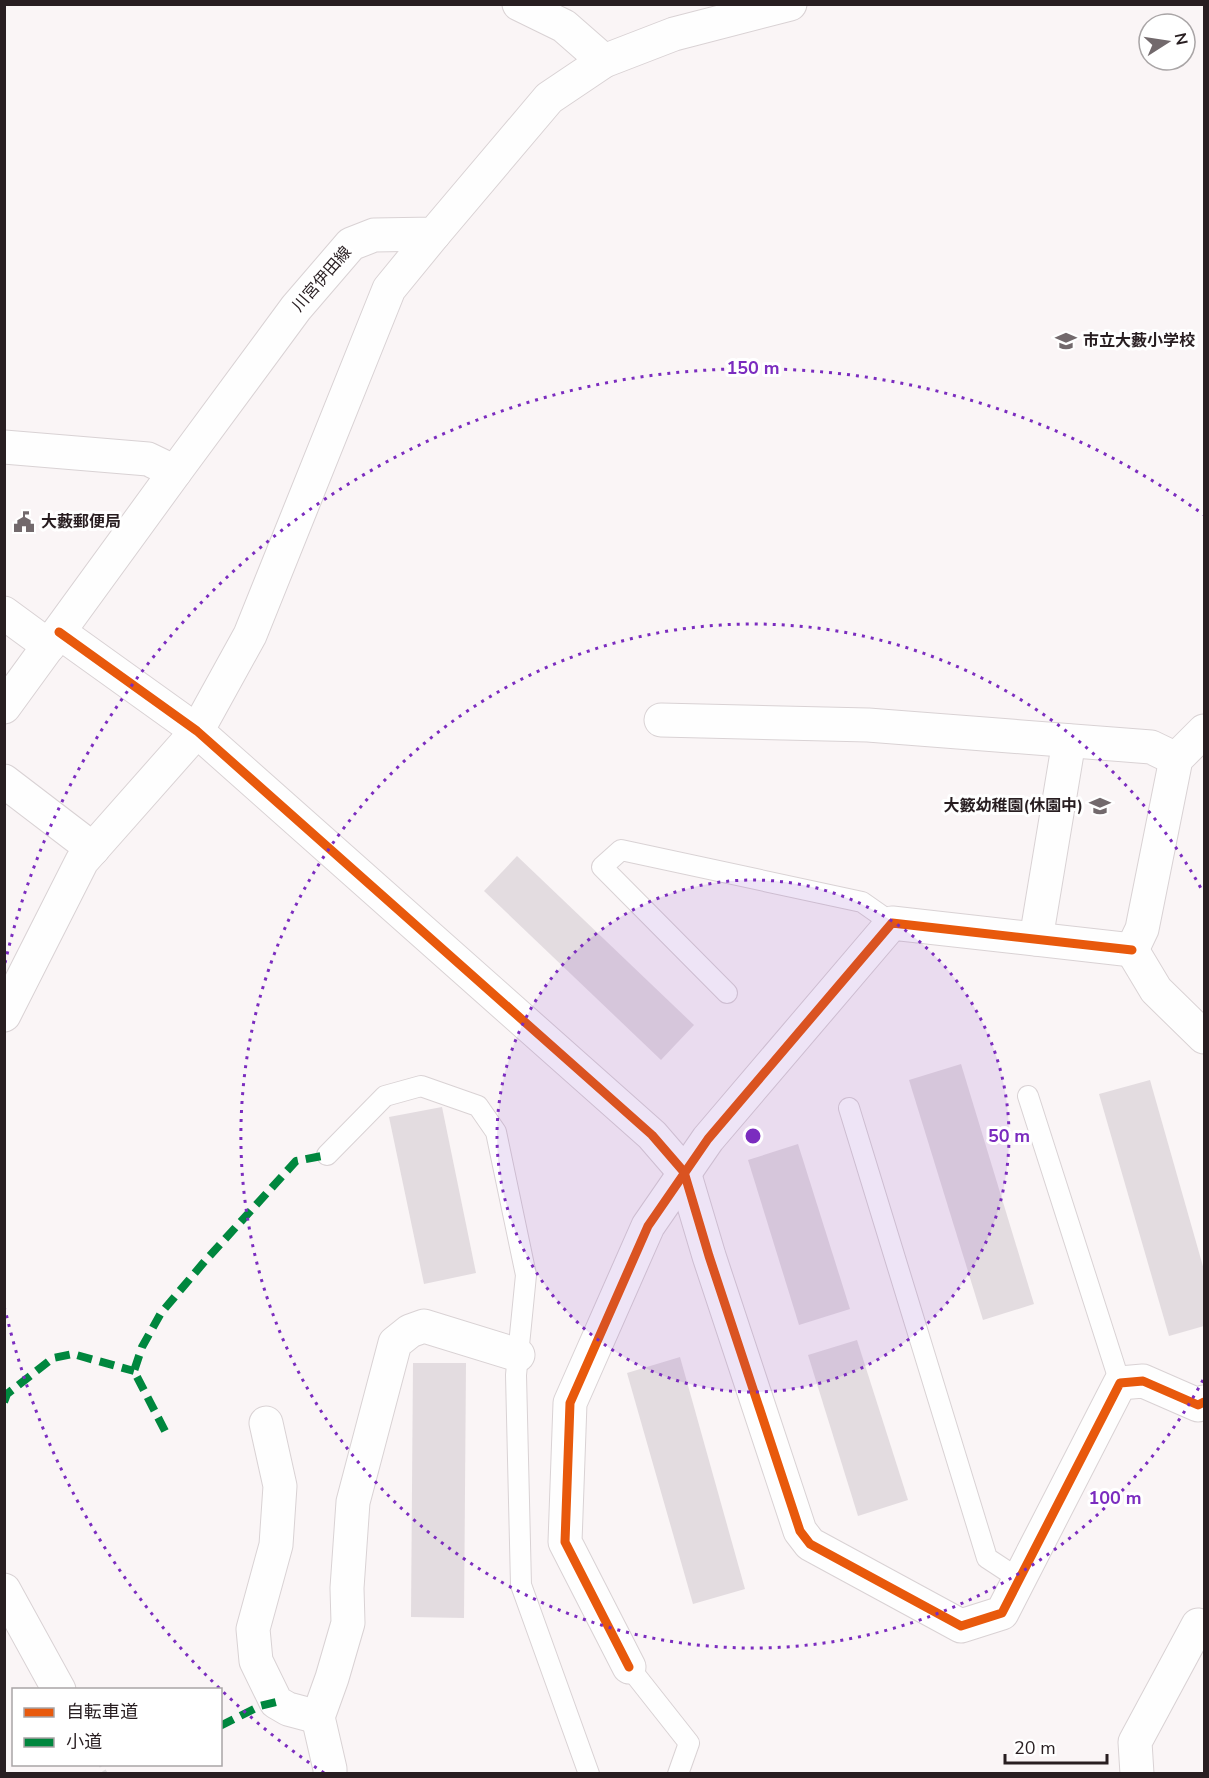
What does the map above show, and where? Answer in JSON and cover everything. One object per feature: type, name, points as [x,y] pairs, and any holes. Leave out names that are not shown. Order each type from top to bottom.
[{"type":"street","points":[[519,4],[564,26],[604,61]]},
{"type":"street","points":[[4,1015],[82,861],[198,731],[250,635],[389,289],[549,98],[604,61],[674,34],[790,4]]},
{"type":"street","name":"川宮伊田線","points":[[4,707],[297,308],[351,244],[374,235],[434,234]]},
{"type":"street","points":[[4,447],[148,459],[175,472]]},
{"type":"street","points":[[4,613],[54,639],[198,731],[652,1134],[684,1172],[709,1256],[800,1531],[810,1544],[961,1626],[1002,1613],[1120,1383],[1143,1381],[1198,1405],[1204,1402]]},
{"type":"street","points":[[661,720],[868,725],[1150,747],[1176,759]]},
{"type":"street","points":[[1132,950],[1142,929],[1176,759],[1204,731]]},
{"type":"street","points":[[1036,939],[1069,741]]},
{"type":"street","points":[[4,781],[93,849]]},
{"type":"street","points":[[629,1667],[565,1542],[570,1403],[648,1226],[684,1172],[708,1139],[892,924],[1132,950]]},
{"type":"street","points":[[1132,950],[1156,990],[1204,1037]]},
{"type":"street","points":[[330,1773],[318,1717],[348,1623],[347,1588],[353,1503],[395,1343],[410,1330],[424,1326],[518,1355]]},
{"type":"street","points":[[266,1423],[280,1486],[276,1545],[253,1629],[256,1661],[276,1702],[288,1709],[318,1717]]},
{"type":"street","points":[[4,1590],[58,1688]]},
{"type":"street","points":[[1137,1773],[1135,1742],[1198,1625]]},
{"type":"lane","points":[[727,993],[602,867],[621,850],[862,902],[892,924]]},
{"type":"lane","points":[[327,1155],[385,1095],[421,1086],[478,1106],[496,1132],[526,1275],[516,1387],[521,1585],[589,1773]]},
{"type":"lane","points":[[1028,1096],[1120,1383]]},
{"type":"lane","points":[[849,1108],[987,1558],[1020,1578]]},
{"type":"lane","points":[[629,1667],[689,1743],[678,1773]]},
{"type":"building","points":[[517,856],[694,1025],[661,1060],[484,891]]},
{"type":"building","points":[[961,1064],[1034,1304],[983,1320],[909,1080]]},
{"type":"building","points":[[1150,1080],[1204,1270],[1204,1326],[1169,1336],[1099,1094]]},
{"type":"building","points":[[442,1107],[476,1273],[424,1284],[389,1117]]},
{"type":"building","points":[[798,1144],[850,1309],[799,1325],[748,1160]]},
{"type":"building","points":[[857,1340],[908,1500],[858,1516],[808,1355]]},
{"type":"building","points":[[680,1357],[745,1589],[693,1604],[627,1373]]},
{"type":"building","points":[[413,1363],[466,1363],[464,1618],[411,1617]]},
{"type":"marked path","points":[[165,1431],[134,1371],[142,1347],[161,1313],[296,1161],[327,1155]]},
{"type":"marked path","points":[[4,1402],[7,1394],[53,1358],[73,1354],[134,1371]]},
{"type":"marked path","points":[[222,1725],[260,1706],[276,1702]]},
{"type":"cycle path","points":[[59,632],[197,731],[652,1135],[684,1172],[709,1256],[800,1531],[810,1544],[961,1626],[1002,1613],[1120,1383],[1143,1381],[1198,1405],[1204,1402]]},
{"type":"cycle path","points":[[629,1667],[565,1542],[570,1403],[648,1226],[708,1139],[892,923],[1132,950]]},
{"type":"place","name":"市立大藪小学校","points":[[1066,341]]},
{"type":"place","name":"大藪郵便局","points":[[24,522]]},
{"type":"place","name":"大籔幼稚園(休園中)","points":[[1100,806]]}]
